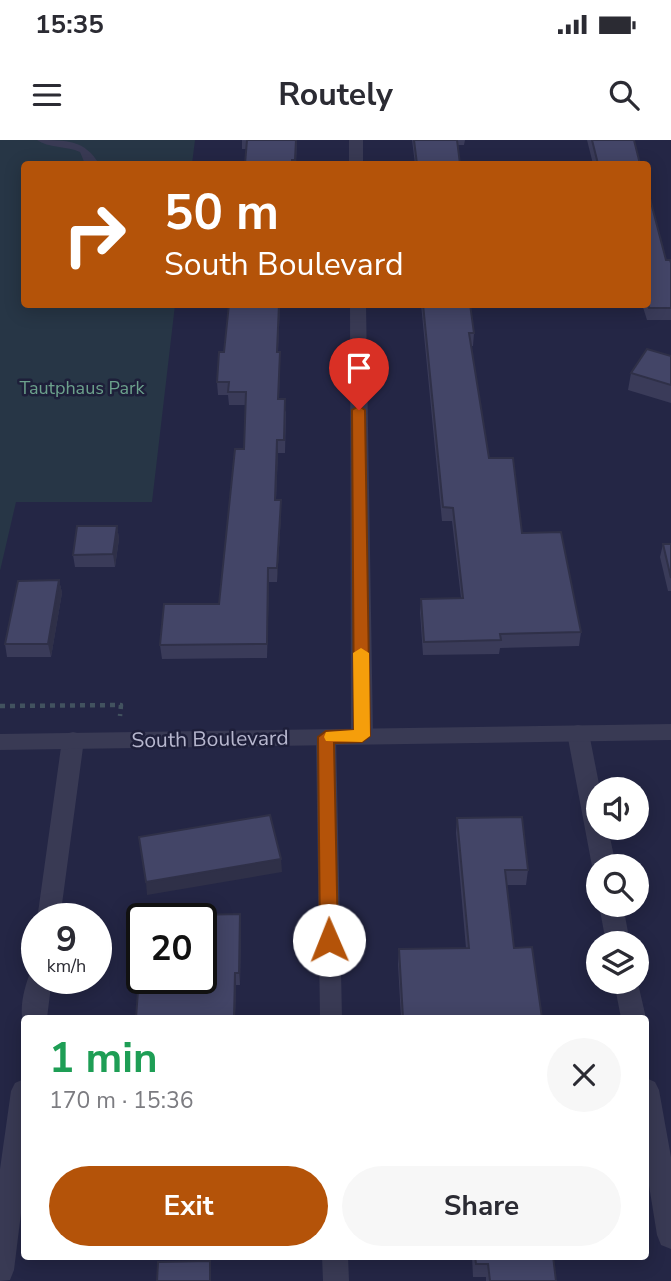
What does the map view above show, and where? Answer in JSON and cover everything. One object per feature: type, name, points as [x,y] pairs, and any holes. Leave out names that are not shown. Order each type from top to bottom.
[{"type":"street","points":[[44,140],[69,142],[86,150],[91,161]]},
{"type":"street","points":[[356,140],[356,161]]},
{"type":"street","points":[[358,308],[362,736]]},
{"type":"street","name":"South Boulevard","points":[[0,742],[671,732]]},
{"type":"street","points":[[578,733],[602,854]]},
{"type":"street","points":[[50,903],[73,740]]},
{"type":"street","points":[[34,1015],[38,994]]},
{"type":"street","points":[[628,994],[632,1015]]},
{"type":"street","points":[[649,1108],[671,1236]]},
{"type":"street","points":[[0,1270],[21,1113]]},
{"type":"lane","points":[[326,737],[331,1015]]},
{"type":"lane","points":[[335,1260],[336,1281]]},
{"type":"path","points":[[0,706],[121,705]]},
{"type":"green space","name":"Tautphaus Park","points":[[0,140],[195,140],[192,161],[21,161],[21,308],[175,308],[152,502],[16,502],[0,571]]},
{"type":"building","points":[[247,140],[296,140],[295,160],[245,161]]},
{"type":"building","points":[[414,140],[457,140],[460,161],[417,161]]},
{"type":"building","points":[[592,140],[634,140],[639,161],[597,161]]},
{"type":"building","points":[[651,202],[666,260],[671,263],[671,308],[651,308]]},
{"type":"building","points":[[229,308],[279,308],[278,399],[285,399],[284,440],[277,440],[275,500],[281,500],[277,568],[268,568],[267,644],[160,645],[164,604],[219,604],[235,449],[244,449],[246,392],[228,392],[229,382],[217,382],[219,352],[224,352]]},
{"type":"building","points":[[423,308],[471,308],[474,333],[469,333],[489,458],[513,458],[522,533],[561,532],[581,632],[500,634],[501,640],[424,642],[421,599],[463,598],[453,508],[443,507]]},
{"type":"building","points":[[647,349],[671,356],[671,385],[631,373]]},
{"type":"building","points":[[77,526],[117,526],[113,554],[73,555]]},
{"type":"building","points":[[663,544],[671,544],[671,578]]},
{"type":"building","points":[[59,580],[48,644],[5,644],[18,581]]},
{"type":"building","points":[[270,815],[281,859],[146,882],[139,837]]},
{"type":"building","points":[[522,817],[528,870],[505,870],[514,948],[532,947],[542,1015],[403,1015],[399,949],[469,948],[457,818]]},
{"type":"building","points":[[217,914],[240,914],[239,973],[235,973],[234,1015],[136,1015],[138,994],[217,994]]},
{"type":"building","points":[[476,1260],[553,1260],[556,1281],[490,1281],[488,1264],[476,1264]]},
{"type":"building","points":[[210,1261],[210,1281],[157,1281],[158,1262]]},
{"type":"slow traffic","points":[[332,737],[362,736],[361,653]]},
{"type":"route","points":[[329,940],[326,737],[362,736],[359,410]]}]
